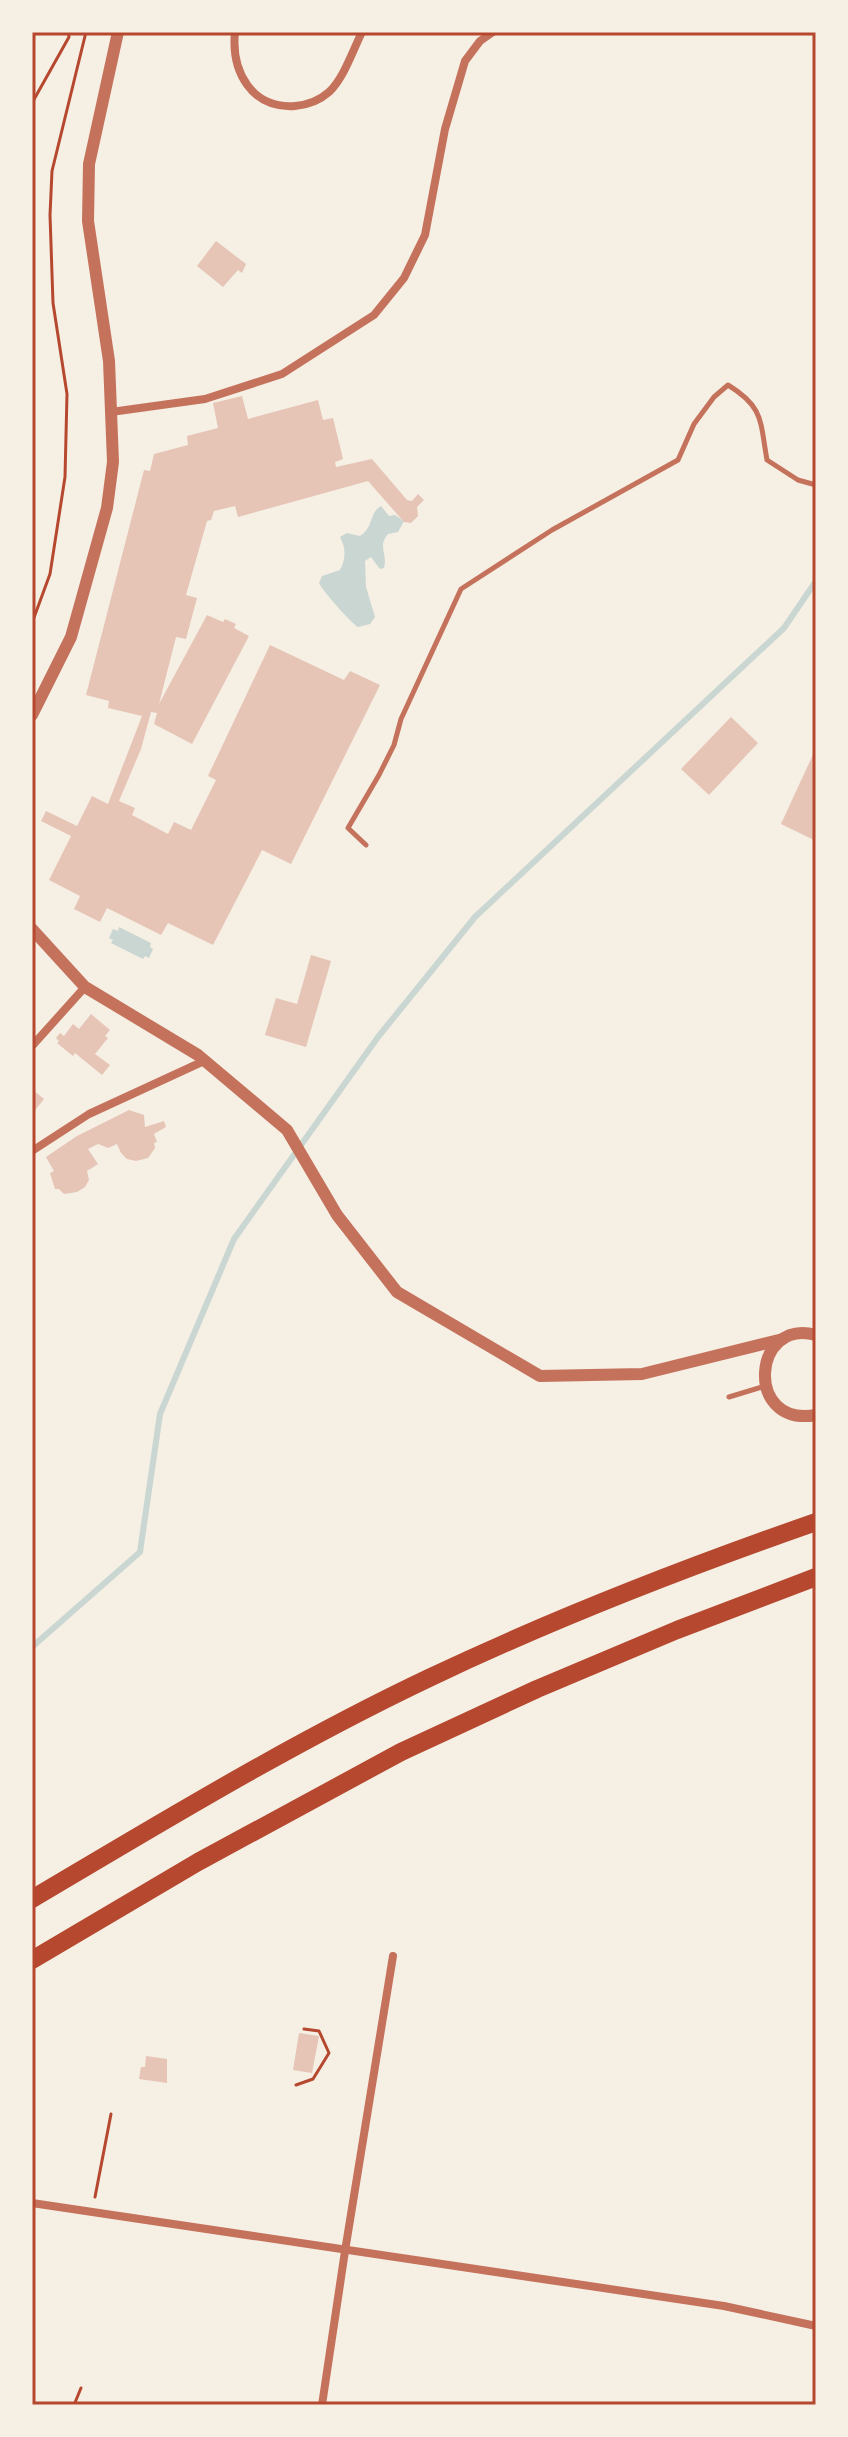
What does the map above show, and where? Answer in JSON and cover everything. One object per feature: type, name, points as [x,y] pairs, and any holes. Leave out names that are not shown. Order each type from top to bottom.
[{"type":"highway","points":[[32,1899],[217,1789],[427,1679],[680,1569],[816,1522]]},
{"type":"highway","points":[[32,1960],[198,1862],[401,1752],[537,1689],[677,1630],[816,1577]]},
{"type":"street","points":[[32,715],[71,637],[107,508],[113,462],[109,361],[88,221],[89,164],[118,32]]},
{"type":"street","points":[[235,32],[239,74],[255,96],[280,107],[306,105],[330,91],[362,32]]},
{"type":"street","points":[[111,412],[205,399],[282,374],[374,315],[404,278],[425,235],[445,129],[465,61],[480,41],[493,32]]},
{"type":"street","points":[[32,929],[85,987],[204,1061],[287,1130],[337,1215],[397,1292],[540,1376],[642,1374],[797,1334],[816,1335]]},
{"type":"street","points":[[32,1046],[85,987]]},
{"type":"street","points":[[32,1151],[89,1114],[204,1061]]},
{"type":"street","points":[[783,1339],[766,1360],[763,1373],[765,1386],[771,1399],[781,1409],[793,1415],[816,1415]]},
{"type":"street","points":[[322,2405],[393,1956]]},
{"type":"street","points":[[32,2203],[724,2306],[816,2326]]},
{"type":"lane","points":[[366,845],[348,828],[394,745],[407,705],[461,589],[552,530],[678,460],[694,424],[714,397],[728,385],[743,394],[758,411],[767,460],[798,480],[816,485]]},
{"type":"lane","points":[[729,1397],[765,1386]]},
{"type":"path","points":[[32,103],[69,37],[68,32]]},
{"type":"path","points":[[32,623],[50,574],[65,477],[67,394],[53,303],[52,171],[86,32]]},
{"type":"path","points":[[296,2085],[313,2079],[329,2053],[319,2031],[304,2029]]},
{"type":"path","points":[[92,2213],[111,2114]]},
{"type":"path","points":[[74,2405],[81,2388]]},
{"type":"shaded area","points":[[381,506],[389,516],[395,515],[404,521],[398,532],[388,534],[385,539],[384,568],[380,569],[371,557],[365,561],[366,587],[375,617],[370,624],[358,627],[319,583],[322,576],[340,570],[342,566],[344,549],[340,537],[347,533],[360,536]]},
{"type":"shaded area","points":[[119,927],[151,943],[153,949],[149,958],[145,956],[143,959],[111,943],[113,940],[109,938],[113,929],[118,931]]},
{"type":"building","points":[[216,241],[246,264],[242,273],[238,270],[223,287],[197,266]]},
{"type":"building","points":[[242,396],[248,419],[318,400],[323,420],[333,418],[343,459],[335,462],[336,467],[372,459],[407,500],[412,501],[418,494],[424,500],[417,507],[418,516],[411,523],[404,522],[368,481],[238,517],[235,506],[214,511],[211,520],[207,521],[186,595],[197,598],[186,639],[176,637],[159,704],[207,615],[236,624],[234,628],[249,636],[192,744],[154,724],[157,713],[151,712],[141,749],[119,801],[135,808],[132,815],[168,834],[174,822],[191,830],[216,780],[208,776],[270,645],[344,680],[350,671],[380,685],[291,864],[262,850],[213,945],[168,923],[161,935],[107,908],[100,922],[74,909],[80,896],[49,880],[71,836],[41,821],[46,811],[77,826],[92,796],[108,804],[142,716],[108,708],[109,701],[86,695],[144,470],[150,471],[154,454],[188,445],[187,436],[218,428],[213,403]]},
{"type":"building","points":[[731,717],[758,743],[709,795],[681,769]]},
{"type":"building","points":[[816,748],[816,841],[781,824]]},
{"type":"building","points":[[311,955],[331,961],[306,1047],[265,1035],[276,998],[297,1004]]},
{"type":"building","points":[[91,1014],[110,1030],[105,1036],[108,1038],[95,1054],[110,1065],[102,1075],[75,1053],[73,1056],[57,1043],[56,1038],[60,1033],[64,1036],[73,1024],[79,1029]]},
{"type":"building","points":[[32,1089],[44,1099],[32,1114]]},
{"type":"building","points":[[129,1110],[144,1115],[145,1127],[164,1121],[166,1127],[154,1134],[157,1142],[148,1158],[136,1161],[127,1159],[117,1144],[108,1148],[98,1144],[88,1149],[98,1164],[87,1171],[89,1180],[85,1187],[64,1194],[55,1189],[50,1173],[54,1171],[46,1157],[77,1136]]},
{"type":"building","points":[[299,2033],[319,2036],[312,2073],[293,2070]]},
{"type":"building","points":[[146,2056],[167,2059],[167,2083],[139,2079]]},
{"type":"waterway","points":[[32,1647],[140,1552],[160,1414],[234,1239],[378,1037],[475,917],[784,628],[816,581]]}]
